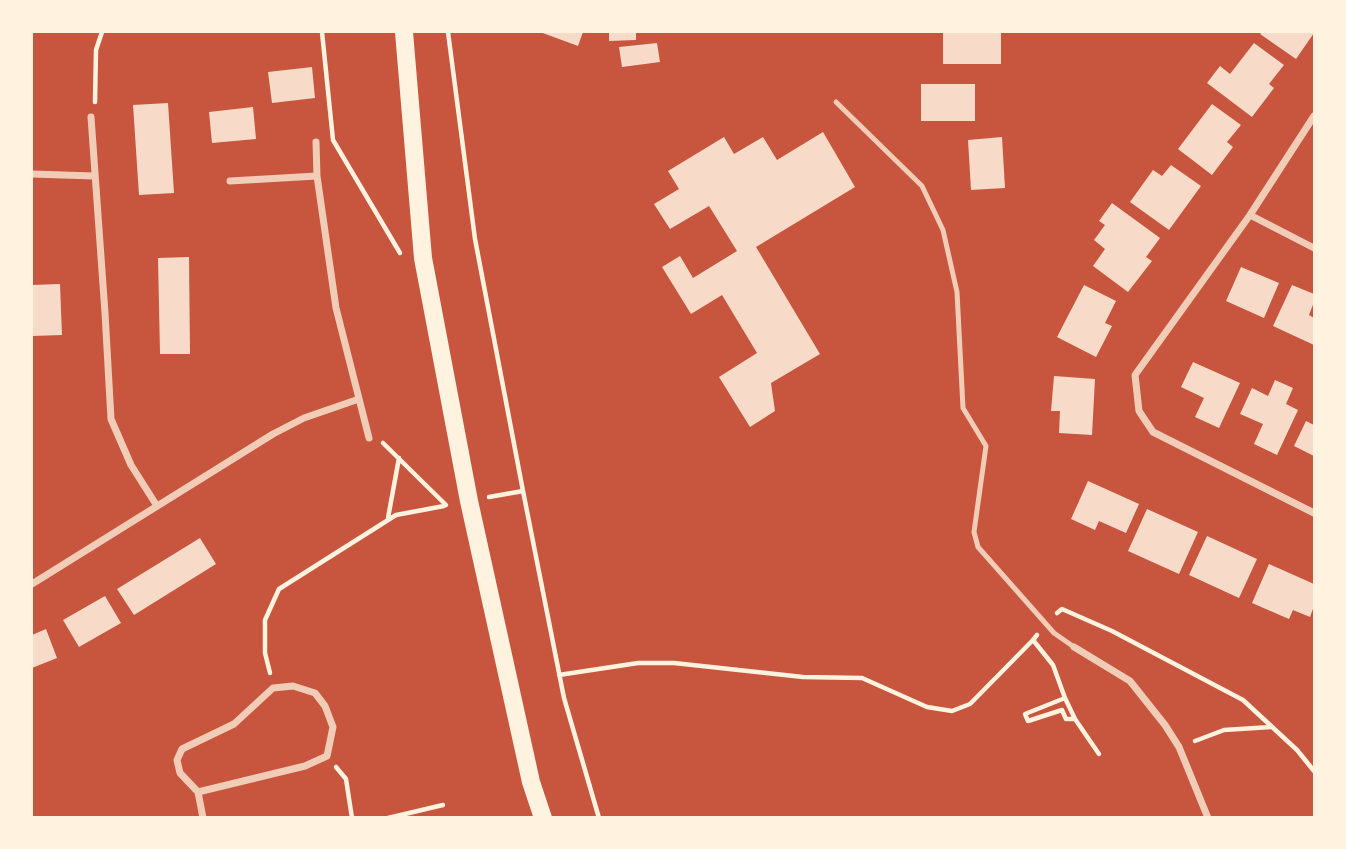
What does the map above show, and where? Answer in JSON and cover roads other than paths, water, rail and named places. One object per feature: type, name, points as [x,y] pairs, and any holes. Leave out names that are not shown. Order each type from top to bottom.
[{"type":"main road","points":[[404,32],[423,258],[469,501],[531,782],[543,817]]},
{"type":"street","points":[[1314,116],[1250,215],[1135,375],[1139,411],[1153,432],[1314,513]]},
{"type":"street","points":[[91,117],[110,419],[131,465],[157,506]]},
{"type":"street","points":[[316,142],[317,176],[335,308],[369,438]]},
{"type":"street","points":[[32,174],[94,176]]},
{"type":"street","points":[[230,181],[317,176]]},
{"type":"street","points":[[1250,215],[1314,248]]},
{"type":"street","points":[[32,584],[273,433],[304,418],[359,399]]},
{"type":"street","points":[[1074,646],[1130,681],[1166,725],[1179,747],[1208,817]]},
{"type":"street","points":[[198,792],[305,766],[327,755],[333,727],[325,706],[315,693],[293,686],[273,688],[234,724],[183,749],[177,760],[180,772],[198,792],[203,817]]},
{"type":"lane","points":[[836,102],[922,186],[943,230],[957,292],[963,408],[986,446],[974,532],[978,547],[1054,633],[1074,646]]}]
